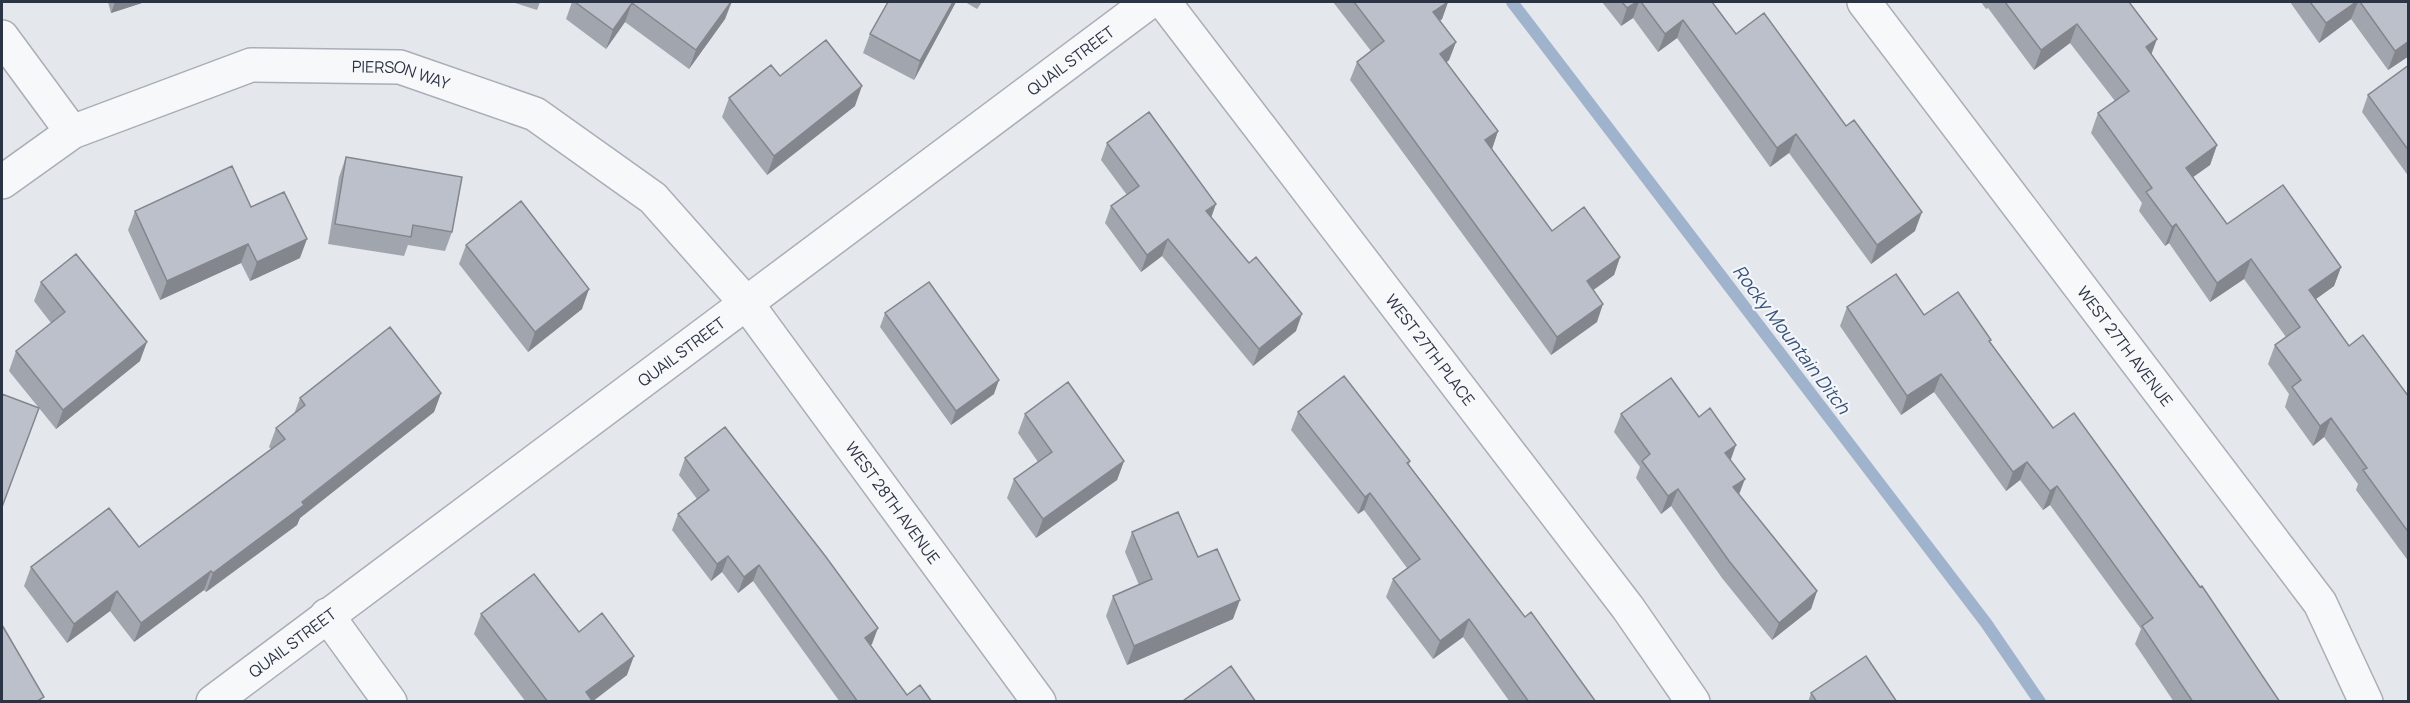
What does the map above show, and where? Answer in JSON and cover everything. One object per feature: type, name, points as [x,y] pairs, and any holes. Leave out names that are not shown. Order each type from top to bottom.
[{"type":"street","name":"QUAIL STREET","points":[[213,702],[1149,2]]},
{"type":"street","name":"WEST 27TH PLACE","points":[[1164,2],[1628,608],[1693,702]]},
{"type":"street","name":"WEST 27TH AVENUE","points":[[1864,2],[2320,603],[2366,702]]},
{"type":"street","points":[[2,37],[72,132]]},
{"type":"street","name":"PIERSON WAY","points":[[2,182],[72,132],[251,65],[400,67],[536,114],[653,198],[747,304]]},
{"type":"street","name":"WEST 28TH AVENUE","points":[[747,304],[1039,702]]},
{"type":"street","points":[[327,615],[390,702]]},
{"type":"building","points":[[575,2],[731,2],[696,50],[632,3],[613,30]]},
{"type":"building","points":[[888,2],[953,2],[920,61],[870,34]]},
{"type":"building","points":[[1354,2],[1448,2],[1433,12],[1456,42],[1440,54],[1498,131],[1485,140],[1552,231],[1584,207],[1620,257],[1587,281],[1603,304],[1557,337],[1357,62],[1384,41]]},
{"type":"building","points":[[1622,2],[1637,2],[1627,8]]},
{"type":"building","points":[[1641,2],[1712,2],[1736,34],[1764,13],[1846,126],[1854,120],[1922,212],[1877,245],[1796,134],[1777,148],[1683,20],[1665,34]]},
{"type":"building","points":[[2005,2],[2129,2],[2157,39],[2146,47],[2217,145],[2186,168],[2227,224],[2283,185],[2341,267],[2309,290],[2349,346],[2363,335],[2409,397],[2409,533],[2363,470],[2367,468],[2331,418],[2320,426],[2292,387],[2301,380],[2275,345],[2300,327],[2251,259],[2217,283],[2176,224],[2172,227],[2146,192],[2152,188],[2098,113],[2129,91],[2077,24],[2041,50]]},
{"type":"building","points":[[2310,2],[2356,2],[2326,23]]},
{"type":"building","points":[[2360,2],[2409,2],[2409,41],[2395,51]]},
{"type":"building","points":[[826,40],[862,86],[774,156],[729,98],[771,65],[780,76]]},
{"type":"building","points":[[2409,65],[2409,151],[2368,95]]},
{"type":"building","points":[[1149,112],[1216,204],[1206,211],[1249,263],[1256,257],[1302,314],[1259,349],[1168,239],[1147,255],[1111,206],[1139,186],[1107,143]]},
{"type":"building","points":[[346,157],[462,177],[452,232],[413,225],[411,237],[335,224]]},
{"type":"building","points":[[232,166],[251,207],[284,192],[307,239],[257,262],[248,244],[167,281],[135,211]]},
{"type":"building","points":[[521,201],[589,289],[535,332],[466,245]]},
{"type":"building","points":[[76,254],[147,342],[63,410],[16,351],[65,312],[41,282]]},
{"type":"building","points":[[1896,274],[1924,315],[1958,292],[1991,340],[1989,341],[2053,428],[2074,413],[2200,587],[2202,586],[2280,702],[2193,702],[2142,626],[2153,618],[2057,486],[2050,491],[2027,462],[2013,472],[1941,374],[1907,396],[1847,307]]},
{"type":"building","points":[[929,282],[999,380],[956,411],[885,313]]},
{"type":"building","points":[[390,327],[441,393],[302,502],[304,505],[141,623],[117,591],[74,624],[31,567],[109,508],[139,547],[285,439],[276,428],[305,405],[300,398]]},
{"type":"building","points":[[1344,376],[1410,461],[1407,463],[1525,617],[1531,612],[1596,702],[1529,702],[1469,619],[1440,641],[1393,579],[1420,559],[1370,493],[1365,497],[1298,412]]},
{"type":"building","points":[[1671,378],[1699,417],[1710,408],[1736,445],[1725,453],[1745,479],[1733,487],[1817,591],[1779,623],[1729,561],[1678,489],[1668,496],[1642,461],[1650,454],[1621,414]]},
{"type":"building","points":[[1068,382],[1124,461],[1043,519],[1014,479],[1052,452],[1025,414]]},
{"type":"building","points":[[2,394],[39,408],[2,507]]},
{"type":"building","points":[[725,427],[878,628],[865,638],[907,695],[920,685],[932,702],[858,702],[759,565],[744,577],[728,556],[717,564],[678,514],[709,490],[685,458]]},
{"type":"building","points":[[1178,512],[1198,557],[1217,549],[1240,600],[1134,646],[1113,596],[1152,579],[1132,532]]},
{"type":"building","points":[[534,574],[579,632],[602,613],[634,656],[586,692],[593,702],[548,702],[481,614]]},
{"type":"building","points":[[2,625],[44,697],[36,702],[2,702]]},
{"type":"building","points":[[1866,656],[1897,702],[1817,702],[1811,693]]},
{"type":"building","points":[[1231,666],[1256,702],[1183,702],[1183,701]]},
{"type":"waterway","name":"Rocky Mountain Ditch","points":[[1512,2],[1986,623],[2040,702]]}]
